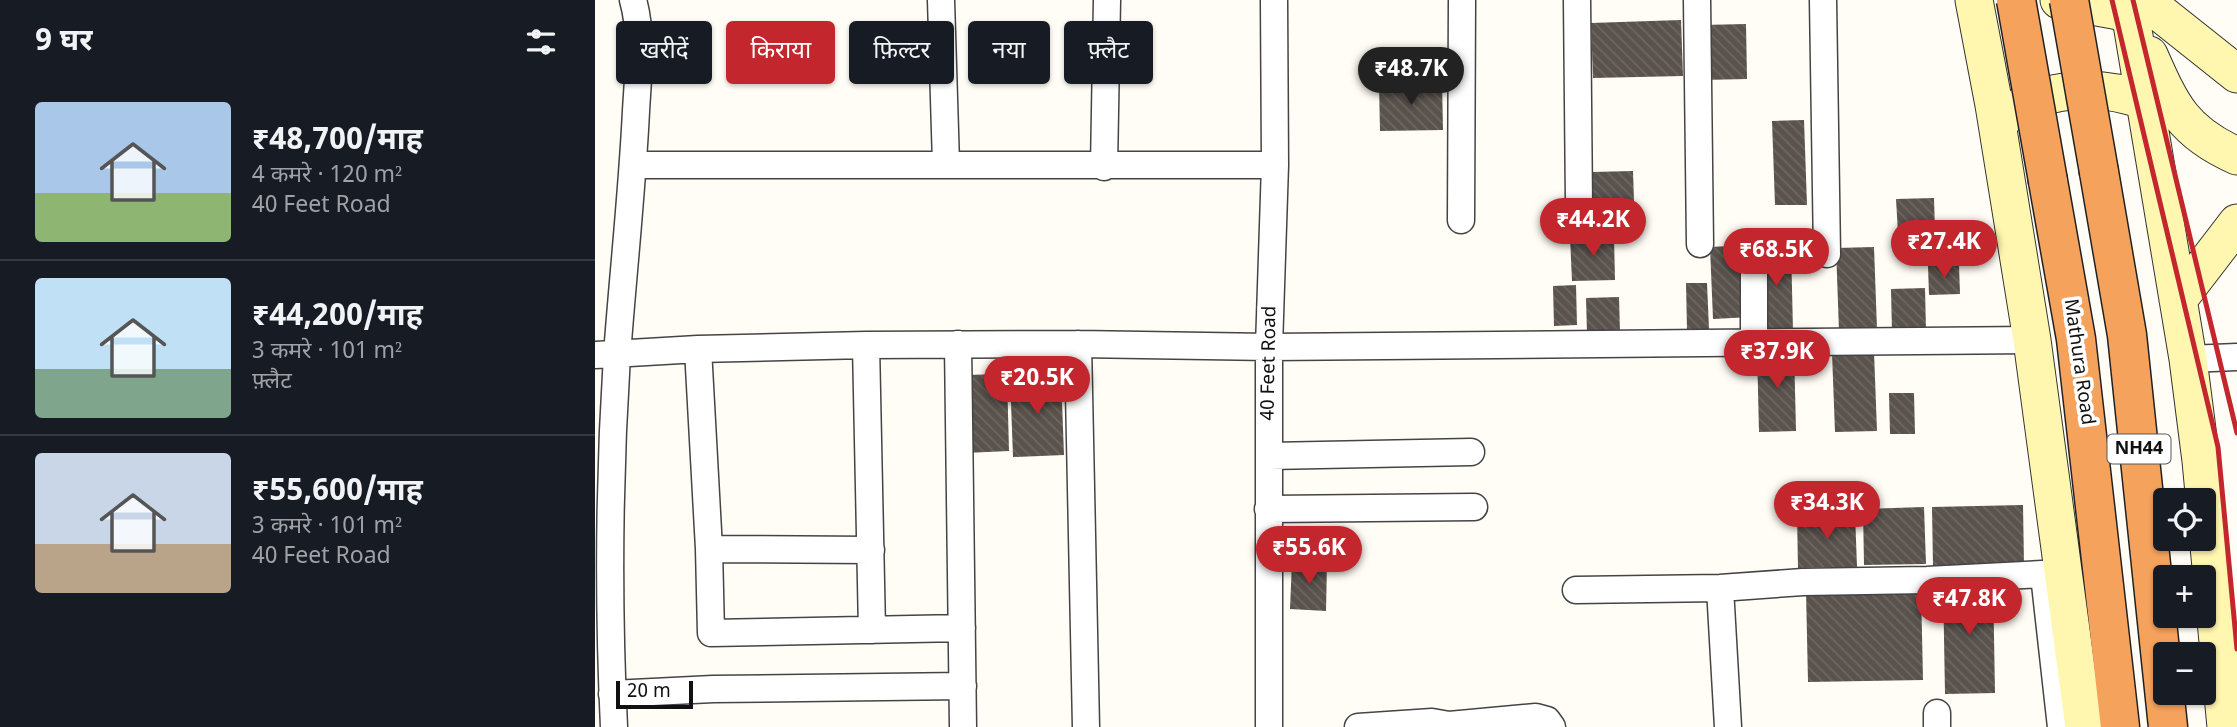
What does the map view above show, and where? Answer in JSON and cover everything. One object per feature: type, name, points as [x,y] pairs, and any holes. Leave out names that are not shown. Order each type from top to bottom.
[{"type":"highway","name":"Mathura Road","points":[[2016,0],[2077,339],[2120,727]]},
{"type":"highway","name":"NH44","points":[[2069,0],[2127,335],[2168,727]]},
{"type":"main road","points":[[1974,0],[2032,340],[2053,574],[2084,727]]},
{"type":"main road","points":[[2059,0],[2140,5],[2237,74]]},
{"type":"main road","points":[[2140,5],[2145,101],[2201,461],[2227,727]]},
{"type":"main road","points":[[2140,5],[2164,88],[2182,117],[2195,132],[2237,156]]},
{"type":"main road","points":[[1997,123],[2027,103],[2069,91],[2117,92],[2145,101]]},
{"type":"main road","points":[[2178,300],[2237,223]]},
{"type":"street","points":[[614,727],[603,574],[606,354],[633,165],[639,50],[633,0]]},
{"type":"street","points":[[941,0],[946,164]]},
{"type":"street","points":[[1104,167],[1107,0]]},
{"type":"street","name":"40 Feet Road","points":[[1269,727],[1269,347],[1275,165],[1274,0]]},
{"type":"street","points":[[1461,220],[1462,0]]},
{"type":"street","points":[[1577,0],[1579,205]]},
{"type":"street","points":[[1697,0],[1700,244]]},
{"type":"street","points":[[1823,0],[1827,254]]},
{"type":"street","points":[[633,165],[1275,165]]},
{"type":"street","points":[[1754,267],[1754,342]]},
{"type":"street","points":[[606,354],[698,348],[958,344],[1269,347],[2032,340]]},
{"type":"street","points":[[958,344],[964,727]]},
{"type":"street","points":[[1078,344],[1086,727]]},
{"type":"street","points":[[866,345],[872,630]]},
{"type":"street","points":[[698,348],[711,633],[962,628]]},
{"type":"street","points":[[2187,359],[2237,357]]},
{"type":"street","points":[[1269,457],[1471,452]]},
{"type":"street","points":[[1268,509],[1474,508]]},
{"type":"street","points":[[709,549],[870,550]]},
{"type":"street","points":[[1576,590],[1720,588],[1803,582],[2053,574],[2061,727]]},
{"type":"street","points":[[1720,588],[1728,727]]},
{"type":"street","points":[[612,694],[713,689],[963,686]]},
{"type":"street","points":[[1358,727],[1432,722],[1449,726],[1536,718],[1547,720],[1552,727]]},
{"type":"building","points":[[1681,20],[1683,76],[1593,78],[1591,23]]},
{"type":"building","points":[[1746,24],[1747,79],[1703,80],[1702,25]]},
{"type":"building","points":[[1442,82],[1443,130],[1380,131],[1379,84]]},
{"type":"building","points":[[1804,120],[1807,205],[1775,205],[1772,121]]},
{"type":"building","points":[[1633,171],[1634,202],[1593,203],[1592,172]]},
{"type":"building","points":[[1934,198],[1935,232],[1898,233],[1896,199]]},
{"type":"building","points":[[1614,236],[1615,280],[1572,281],[1570,237]]},
{"type":"building","points":[[1749,245],[1751,317],[1713,319],[1710,247]]},
{"type":"building","points":[[1791,245],[1793,331],[1762,331],[1759,246]]},
{"type":"building","points":[[1874,247],[1877,329],[1839,331],[1836,248]]},
{"type":"building","points":[[1959,265],[1960,294],[1929,295],[1928,266]]},
{"type":"building","points":[[1686,283],[1707,283],[1709,329],[1687,330]]},
{"type":"building","points":[[1576,285],[1577,325],[1554,326],[1553,286]]},
{"type":"building","points":[[1925,288],[1926,331],[1892,333],[1891,289]]},
{"type":"building","points":[[1619,297],[1620,333],[1587,334],[1586,298]]},
{"type":"building","points":[[1794,349],[1796,431],[1759,432],[1757,350]]},
{"type":"building","points":[[1874,352],[1877,431],[1835,432],[1832,353]]},
{"type":"building","points":[[1007,374],[1009,451],[965,453],[963,375]]},
{"type":"building","points":[[1061,374],[1064,455],[1013,457],[1010,376]]},
{"type":"building","points":[[1889,393],[1914,393],[1915,434],[1890,434]]},
{"type":"building","points":[[2023,505],[2024,565],[1933,567],[1932,507]]},
{"type":"building","points":[[1924,507],[1926,564],[1864,565],[1863,509]]},
{"type":"building","points":[[1855,513],[1857,567],[1798,568],[1797,514]]},
{"type":"building","points":[[1292,561],[1327,562],[1326,611],[1290,609]]},
{"type":"building","points":[[1993,579],[1995,693],[1945,694],[1943,581]]},
{"type":"building","points":[[1921,588],[1923,680],[1808,682],[1806,591]]},
{"type":"railway","points":[[2112,0],[2218,447],[2237,649]]},
{"type":"railway","points":[[2133,0],[2237,433]]}]
